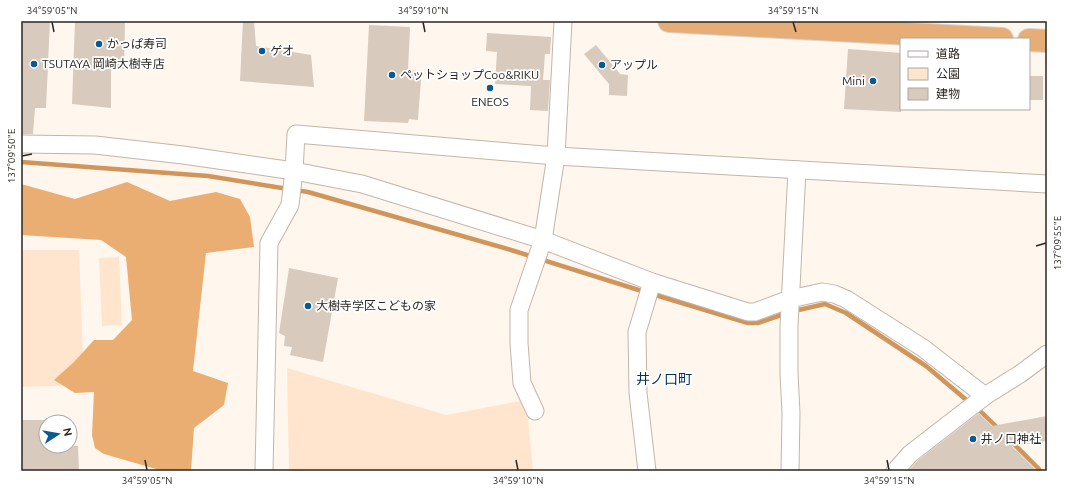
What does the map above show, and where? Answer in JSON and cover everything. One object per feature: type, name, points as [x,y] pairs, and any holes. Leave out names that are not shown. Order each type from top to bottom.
[{"type":"highway","points":[[669,21],[984,38]]},
{"type":"highway","points":[[1030,40],[1047,41]]},
{"type":"street","points":[[535,410],[522,383],[519,343],[519,310],[543,240],[556,156],[563,21]]},
{"type":"street","points":[[264,471],[269,243],[290,205],[296,134],[556,156],[1047,184]]},
{"type":"street","points":[[21,144],[95,145],[183,154],[294,171],[362,184],[543,240],[652,282],[748,312],[755,312],[790,299],[822,292],[834,294],[846,299],[923,348],[985,396]]},
{"type":"street","points":[[790,471],[789,326],[797,170]]},
{"type":"street","points":[[646,471],[638,393],[637,332],[652,282]]},
{"type":"street","points":[[895,471],[910,454],[964,411],[1020,374],[1047,354]]},
{"type":"green space","points":[[21,250],[79,250],[84,385],[21,387]]},
{"type":"green space","points":[[119,257],[122,325],[102,326],[99,258]]},
{"type":"green space","points":[[287,368],[446,415],[520,401],[528,419],[533,471],[289,471]]},
{"type":"shaded area","points":[[127,182],[170,201],[216,192],[240,199],[250,217],[254,247],[206,253],[193,371],[228,383],[224,405],[194,428],[191,471],[156,471],[156,469],[104,454],[95,448],[92,435],[94,392],[75,393],[54,380],[74,362],[94,340],[113,340],[132,320],[126,257],[101,240],[21,235],[21,184],[75,199]]},
{"type":"building","name":"TSUTAYA 岡崎大樹寺店","points":[[21,21],[50,21],[46,108],[35,108],[33,134],[21,134]]},
{"type":"building","name":"かっぱ寿司","points":[[75,21],[125,21],[124,69],[111,66],[111,108],[72,104]]},
{"type":"building","name":"ゲオ","points":[[243,21],[254,21],[256,46],[311,55],[314,87],[240,81]]},
{"type":"building","name":"ペットショップCoo&RIKU","points":[[369,25],[410,27],[408,70],[418,71],[418,79],[421,79],[418,120],[409,119],[408,123],[364,121]]},
{"type":"building","points":[[487,33],[551,37],[550,54],[545,54],[543,80],[550,80],[548,111],[530,110],[531,86],[495,84],[497,52],[486,51]]},
{"type":"building","points":[[596,45],[620,74],[628,75],[627,96],[609,95],[609,84],[584,54]]},
{"type":"building","name":"Mini","points":[[848,49],[900,53],[901,112],[844,109]]},
{"type":"building","points":[[1030,76],[1043,76],[1043,100],[1030,100]]},
{"type":"building","name":"大樹寺学区こどもの家","points":[[289,268],[338,278],[323,362],[290,355],[292,347],[284,346],[285,336],[279,333]]},
{"type":"building","name":"井ノ口神社","points":[[979,413],[992,426],[1047,416],[1047,441],[1012,446],[1037,471],[908,471],[917,461]]},
{"type":"building","points":[[21,420],[38,420],[38,454],[78,454],[78,446],[79,471],[21,471]]},
{"type":"waterway","points":[[21,162],[208,176],[288,189]]},
{"type":"waterway","points":[[295,190],[308,192],[511,250],[645,292]]},
{"type":"waterway","points":[[652,294],[748,323],[758,323],[787,313]]},
{"type":"waterway","points":[[794,311],[825,304],[846,313],[926,366],[970,403]]},
{"type":"waterway","points":[[976,407],[1000,430]]},
{"type":"waterway","points":[[1012,442],[1039,469],[1039,471]]},
{"type":"place","name":"かっぱ寿司","points":[[99,44]]},
{"type":"place","name":"ゲオ","points":[[262,51]]},
{"type":"place","name":"TSUTAYA 岡崎大樹寺店","points":[[34,64]]},
{"type":"place","name":"アップル","points":[[602,65]]},
{"type":"place","name":"ペットショップCoo&RIKU","points":[[392,75]]},
{"type":"place","name":"Mini","points":[[873,81]]},
{"type":"place","name":"ENEOS","points":[[490,88]]},
{"type":"place","name":"大樹寺学区こどもの家","points":[[308,306]]},
{"type":"place","name":"井ノ口神社","points":[[973,439]]},
{"type":"district","name":"井ノ口町","points":[[664,379]]}]
